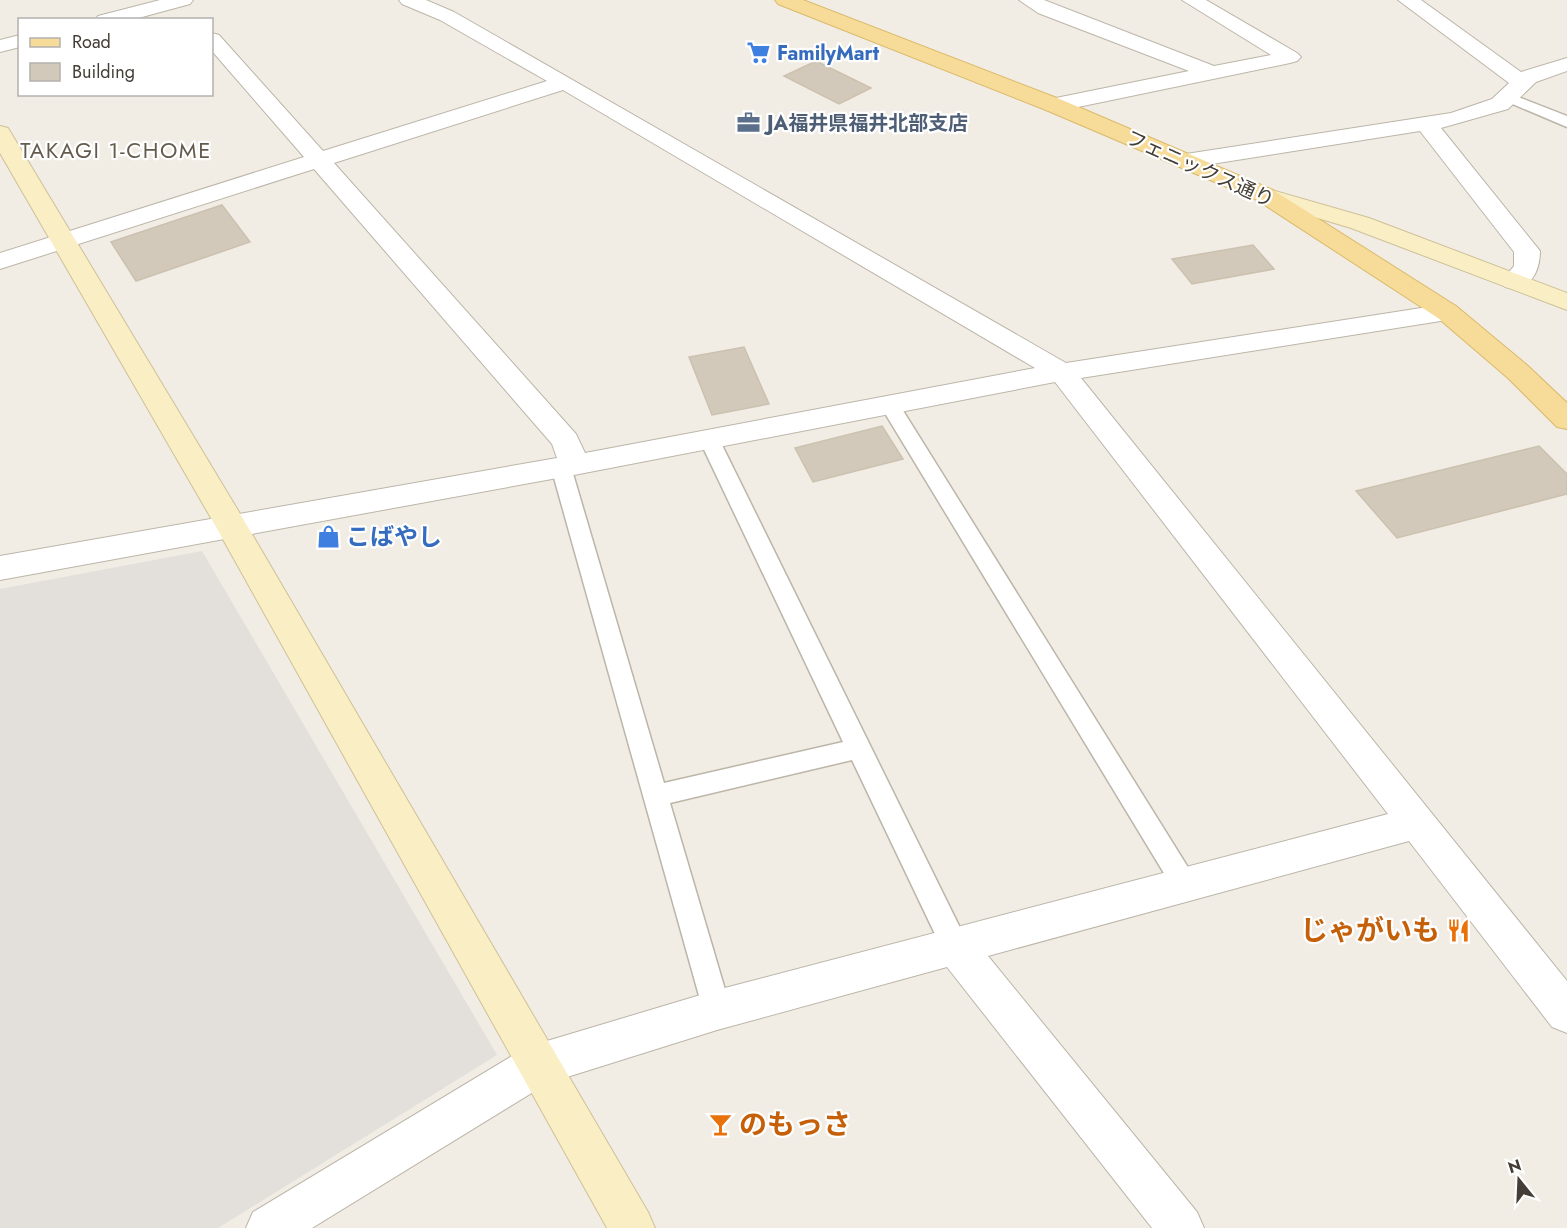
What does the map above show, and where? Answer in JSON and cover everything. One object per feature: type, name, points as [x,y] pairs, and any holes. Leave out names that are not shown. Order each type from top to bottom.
[{"type":"main road","name":"フェニックス通り","points":[[785,0],[1054,105],[1265,195],[1373,262],[1447,312],[1503,359],[1567,420]]},
{"type":"street","points":[[409,0],[447,16],[565,82],[1062,372],[1419,822],[1567,1013]]},
{"type":"street","points":[[1037,4],[1074,0]]},
{"type":"street","points":[[1054,105],[1290,57],[1192,0]]},
{"type":"street","points":[[1407,0],[1515,90]]},
{"type":"street","points":[[113,18],[180,1],[193,18]]},
{"type":"street","points":[[1037,4],[1212,73]]},
{"type":"street","points":[[213,40],[566,441],[568,466]]},
{"type":"street","points":[[0,46],[18,42]]},
{"type":"street","points":[[1186,161],[1455,119],[1500,104],[1528,77],[1567,64]]},
{"type":"street","points":[[0,261],[565,82]]},
{"type":"street","points":[[1426,123],[1527,251],[1527,267],[1514,282]]},
{"type":"street","points":[[0,133],[231,525],[632,1228]]},
{"type":"street","points":[[1265,195],[1360,224],[1567,302]]},
{"type":"street","points":[[0,568],[568,466],[1062,372],[1447,312]]},
{"type":"street","points":[[269,1228],[537,1065],[717,1010],[1419,822]]},
{"type":"street","points":[[955,946],[1181,1228]]},
{"type":"lane","points":[[1515,90],[1567,122]]},
{"type":"lane","points":[[890,405],[1185,885]]},
{"type":"lane","points":[[709,439],[955,946]]},
{"type":"lane","points":[[568,466],[655,796],[717,1010]]},
{"type":"lane","points":[[655,796],[859,748]]},
{"type":"shaded area","points":[[202,551],[497,1055],[218,1228],[0,1228],[0,589]]},
{"type":"building","points":[[816,61],[871,88],[839,104],[784,76]]},
{"type":"building","points":[[222,205],[250,242],[136,281],[111,242]]},
{"type":"building","points":[[1253,245],[1274,269],[1192,284],[1172,259]]},
{"type":"building","points":[[744,347],[769,404],[712,415],[689,357]]},
{"type":"building","points":[[882,426],[903,459],[813,482],[795,448]]},
{"type":"building","points":[[1539,446],[1567,474],[1567,494],[1397,538],[1356,491]]},
{"type":"place","name":"FamilyMart","points":[[759,53]]},
{"type":"place","name":"JA福井県福井北部支店","points":[[749,123]]},
{"type":"place","name":"こばやし","points":[[328,536]]},
{"type":"place","name":"じゃがいも","points":[[1458,930]]},
{"type":"place","name":"のもっさ","points":[[721,1124]]},
{"type":"district","name":"TAKAGI 1-CHOME","points":[[116,150]]}]
